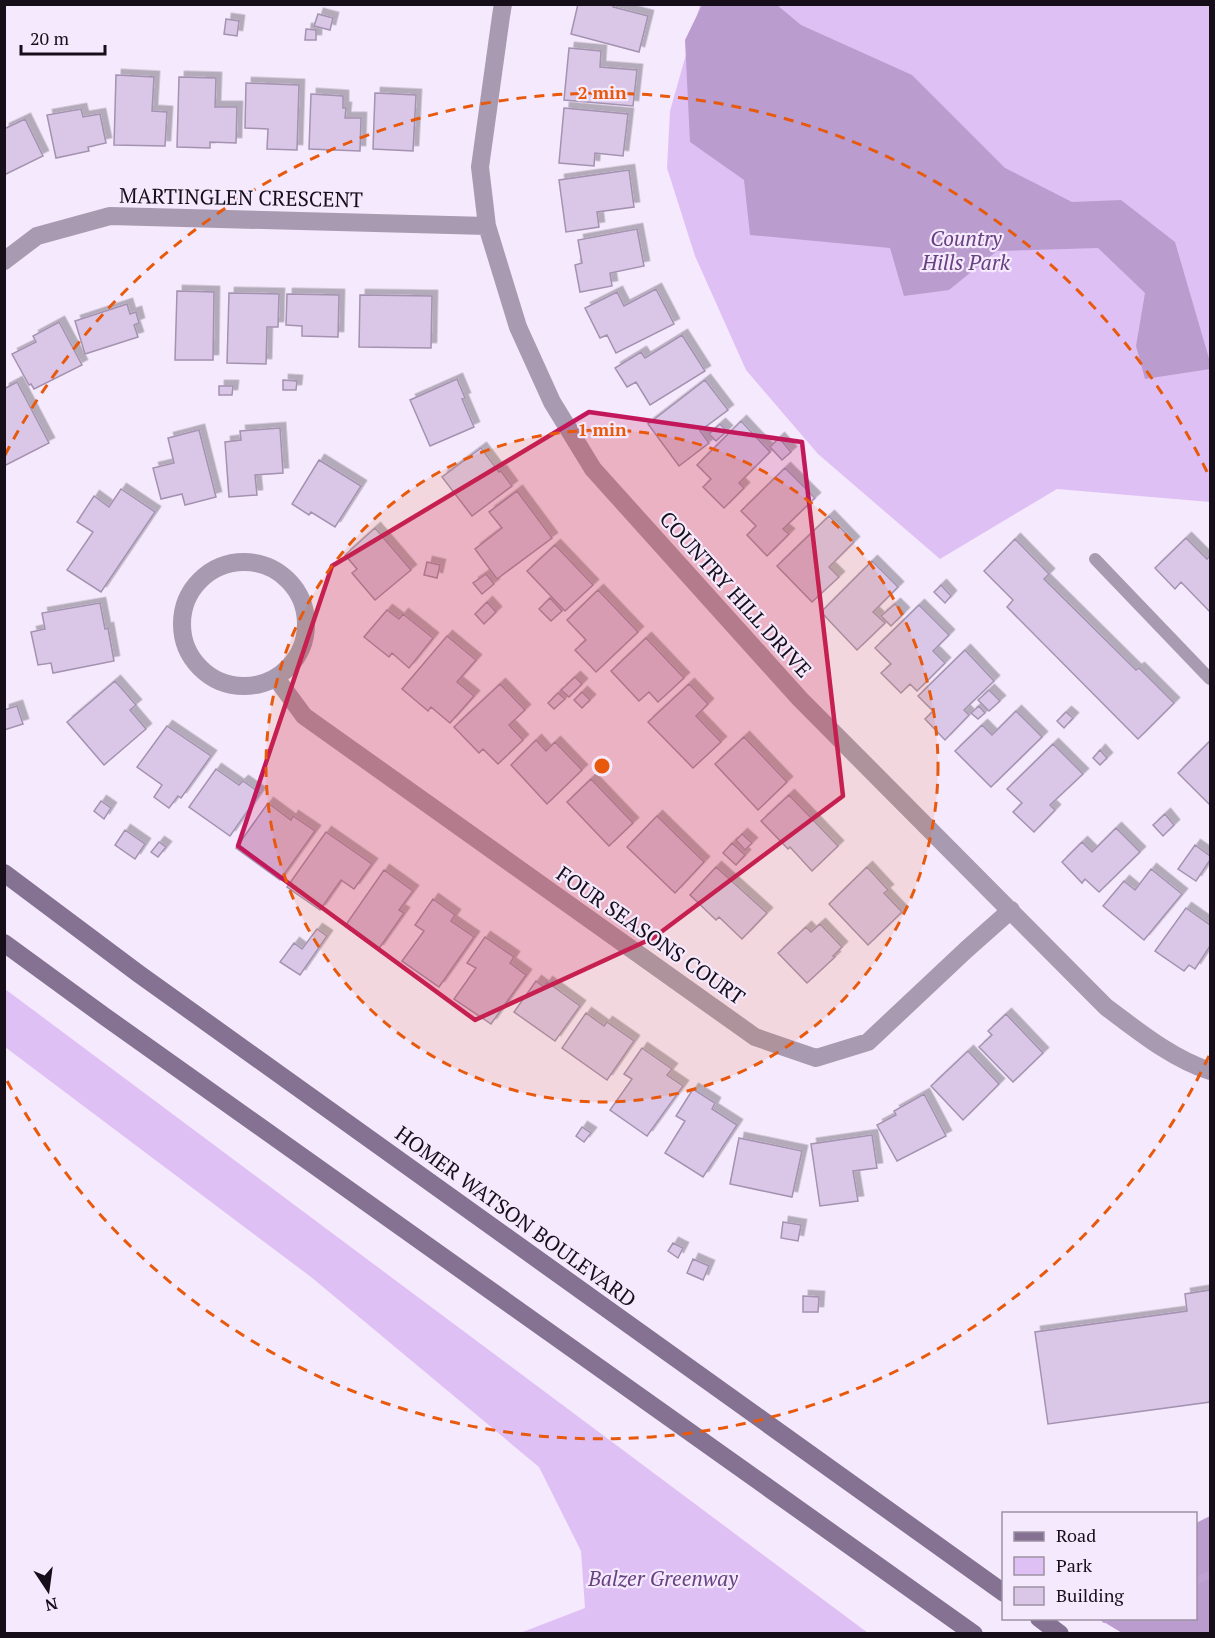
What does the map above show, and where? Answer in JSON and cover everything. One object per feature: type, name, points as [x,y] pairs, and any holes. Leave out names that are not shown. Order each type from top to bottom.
[{"type":"main road","name":"HOMER WATSON BOULEVARD","points":[[4,873],[149,981],[1002,1592]]},
{"type":"main road","points":[[4,943],[974,1634]]},
{"type":"main road","points":[[1042,1620],[1060,1634]]},
{"type":"street","name":"COUNTRY HILL DRIVE","points":[[503,4],[480,167],[487,226],[518,327],[552,402],[593,469],[800,699],[1106,1007],[1150,1040],[1210,1071]]},
{"type":"street","name":"MARTINGLEN CRESCENT","points":[[4,261],[37,236],[110,216],[487,226]]},
{"type":"street","points":[[249,561],[270,567],[287,578],[300,596],[306,618],[305,640],[292,663],[276,678],[251,686],[230,685],[208,675],[192,660],[183,641],[181,620],[185,602],[196,583],[210,571],[230,563],[249,561]]},
{"type":"street","name":"FOUR SEASONS COURT","points":[[276,678],[304,716],[755,1037],[816,1058],[868,1042],[1011,910]]},
{"type":"lane","points":[[1095,559],[1210,679]]},
{"type":"highlighted area","points":[[589,412],[802,442],[843,796],[653,938],[475,1020],[238,846],[332,566]]},
{"type":"green space","name":"Country Hills Park","points":[[700,5],[1210,5],[1210,502],[1057,489],[940,559],[818,454],[746,370],[695,256],[667,168],[670,111]]},
{"type":"green space","points":[[702,5],[777,5],[801,25],[912,75],[1005,168],[1072,202],[1121,200],[1175,242],[1210,362],[1210,369],[1145,379],[1136,346],[1145,293],[1098,248],[997,251],[949,290],[904,296],[890,248],[750,235],[744,180],[690,142],[685,40]]},
{"type":"green space","name":"Balzer Greenway","points":[[5,989],[868,1633],[520,1633],[585,1608],[581,1551],[539,1467],[311,1277],[5,1047]]},
{"type":"green space","points":[[1210,1516],[1210,1633],[1122,1633],[1101,1620],[1197,1620],[1197,1522]]},
{"type":"building","points":[[578,4],[613,4],[613,7],[648,16],[639,52],[571,34]]},
{"type":"building","points":[[318,14],[333,18],[330,30],[314,26]]},
{"type":"building","points":[[226,19],[239,21],[237,36],[224,34]]},
{"type":"building","points":[[306,29],[316,30],[316,40],[305,40]]},
{"type":"building","points":[[569,48],[601,51],[600,67],[637,70],[633,106],[564,100]]},
{"type":"building","points":[[116,75],[154,77],[152,111],[167,112],[165,146],[114,145]]},
{"type":"building","points":[[179,77],[216,78],[215,107],[237,107],[236,143],[210,142],[210,148],[177,147]]},
{"type":"building","points":[[246,83],[299,85],[297,150],[267,149],[268,129],[245,128]]},
{"type":"building","points":[[375,93],[416,95],[413,151],[373,149]]},
{"type":"building","points":[[311,94],[343,96],[343,108],[346,108],[345,118],[361,118],[360,151],[309,149]]},
{"type":"building","points":[[564,108],[628,114],[623,156],[595,153],[594,166],[559,163]]},
{"type":"building","points":[[81,109],[83,117],[100,114],[106,143],[88,147],[89,151],[56,158],[47,115]]},
{"type":"building","points":[[25,119],[43,156],[4,175],[4,129]]},
{"type":"building","points":[[629,170],[634,207],[597,212],[599,227],[566,232],[559,180]]},
{"type":"building","points":[[637,229],[644,266],[610,273],[612,286],[580,292],[575,265],[582,263],[578,240]]},
{"type":"building","points":[[656,289],[674,324],[616,353],[607,335],[600,338],[585,308],[617,292],[624,306]]},
{"type":"building","points":[[177,291],[214,292],[213,360],[175,360]]},
{"type":"building","points":[[229,293],[279,294],[278,327],[267,327],[266,364],[227,363]]},
{"type":"building","points":[[287,294],[339,295],[338,337],[302,336],[302,326],[286,325]]},
{"type":"building","points":[[360,295],[432,296],[431,348],[359,347]]},
{"type":"building","points":[[127,304],[130,314],[136,312],[139,323],[134,325],[138,337],[85,354],[75,321]]},
{"type":"building","points":[[59,322],[82,365],[34,389],[31,384],[29,385],[12,354],[36,342],[33,336]]},
{"type":"building","points":[[682,335],[705,371],[650,405],[636,382],[627,387],[615,368],[641,352],[645,358]]},
{"type":"building","points":[[457,379],[465,398],[462,399],[474,427],[430,446],[410,400]]},
{"type":"building","points":[[283,380],[297,381],[296,390],[283,390]]},
{"type":"building","points":[[705,380],[728,410],[700,431],[709,443],[679,466],[648,424]]},
{"type":"building","points":[[17,382],[49,443],[4,466],[4,389]]},
{"type":"building","points":[[219,386],[233,386],[232,395],[219,395]]},
{"type":"building","points":[[741,421],[770,452],[739,483],[744,488],[724,508],[703,487],[711,479],[697,465]]},
{"type":"building","points":[[720,424],[727,431],[716,441],[709,434]]},
{"type":"building","points":[[280,428],[283,473],[255,475],[257,495],[229,497],[225,442],[241,440],[240,431]]},
{"type":"building","points":[[199,430],[216,497],[185,505],[182,494],[161,499],[153,468],[174,463],[168,438]]},
{"type":"building","points":[[779,438],[791,452],[782,460],[770,447]]},
{"type":"building","points":[[481,448],[512,486],[472,516],[442,477]]},
{"type":"building","points":[[319,460],[361,486],[335,527],[311,512],[309,515],[292,504]]},
{"type":"building","points":[[785,468],[815,498],[783,529],[789,534],[767,556],[747,535],[756,526],[741,511]]},
{"type":"building","points":[[121,489],[155,512],[101,592],[67,570],[93,532],[77,522],[94,496],[109,507]]},
{"type":"building","points":[[517,491],[552,538],[497,579],[475,549],[502,528],[489,512]]},
{"type":"building","points":[[829,516],[854,542],[829,567],[839,577],[812,602],[777,566]]},
{"type":"building","points":[[375,528],[411,570],[375,600],[352,573],[357,569],[345,555]]},
{"type":"building","points":[[1186,538],[1207,559],[1210,555],[1210,612],[1181,582],[1175,589],[1155,568]]},
{"type":"building","points":[[1015,539],[1049,574],[1044,579],[1136,670],[1139,668],[1174,703],[1138,739],[1007,607],[1013,600],[984,571]]},
{"type":"building","points":[[555,545],[593,585],[565,611],[527,571]]},
{"type":"building","points":[[872,561],[898,587],[873,612],[885,623],[857,650],[821,612]]},
{"type":"building","points":[[427,562],[440,565],[437,578],[424,575]]},
{"type":"building","points":[[486,574],[494,584],[482,594],[473,583]]},
{"type":"building","points":[[941,585],[951,596],[945,603],[934,592]]},
{"type":"building","points":[[598,590],[638,632],[596,672],[575,650],[586,640],[567,620]]},
{"type":"building","points":[[550,598],[562,611],[551,621],[539,609]]},
{"type":"building","points":[[487,602],[496,612],[484,624],[475,614]]},
{"type":"building","points":[[100,603],[105,629],[108,628],[114,661],[53,673],[51,663],[38,665],[31,632],[45,629],[42,613]]},
{"type":"building","points":[[895,604],[904,613],[891,626],[881,616]]},
{"type":"building","points":[[919,605],[949,635],[933,651],[945,663],[917,691],[910,684],[901,693],[881,673],[891,664],[875,648]]},
{"type":"building","points":[[387,610],[399,619],[403,614],[433,638],[409,668],[392,653],[389,657],[364,637]]},
{"type":"building","points":[[447,636],[476,660],[457,682],[474,696],[450,723],[431,707],[428,711],[402,689]]},
{"type":"building","points":[[646,638],[684,678],[658,702],[649,692],[639,701],[611,671]]},
{"type":"building","points":[[965,650],[994,681],[964,710],[969,715],[945,740],[925,719],[933,711],[918,696]]},
{"type":"building","points":[[575,677],[582,684],[569,697],[561,690]]},
{"type":"building","points":[[115,681],[136,705],[130,710],[146,729],[104,765],[67,722]]},
{"type":"building","points":[[500,684],[525,710],[509,725],[523,740],[498,764],[483,749],[479,753],[454,727]]},
{"type":"building","points":[[689,684],[708,704],[696,716],[721,742],[693,768],[648,722]]},
{"type":"building","points":[[989,690],[1000,701],[989,711],[978,700]]},
{"type":"building","points":[[582,692],[590,700],[582,708],[574,700]]},
{"type":"building","points":[[558,693],[565,699],[554,709],[548,703]]},
{"type":"building","points":[[17,706],[23,724],[4,730],[4,710]]},
{"type":"building","points":[[979,706],[985,713],[978,719],[971,713]]},
{"type":"building","points":[[1016,711],[1042,737],[991,787],[955,751],[982,725],[992,735]]},
{"type":"building","points":[[1066,712],[1073,718],[1064,728],[1057,721]]},
{"type":"building","points":[[167,726],[211,756],[181,798],[178,796],[169,808],[154,797],[162,785],[137,767]]},
{"type":"building","points":[[744,737],[787,782],[758,810],[715,764]]},
{"type":"building","points":[[536,740],[546,751],[555,742],[582,770],[547,804],[511,765]]},
{"type":"building","points":[[1210,743],[1210,805],[1178,773]]},
{"type":"building","points":[[1053,744],[1083,774],[1050,805],[1055,810],[1034,832],[1013,812],[1022,803],[1007,789]]},
{"type":"building","points":[[1100,750],[1107,758],[1100,765],[1093,758]]},
{"type":"building","points":[[216,769],[239,785],[243,781],[260,793],[230,836],[189,807]]},
{"type":"building","points":[[591,779],[633,823],[609,846],[567,802]]},
{"type":"building","points":[[789,795],[838,846],[812,871],[761,821]]},
{"type":"building","points":[[101,801],[111,808],[104,819],[94,811]]},
{"type":"building","points":[[268,803],[291,820],[293,816],[315,831],[280,880],[236,848]]},
{"type":"building","points":[[1165,814],[1174,825],[1163,836],[1153,825]]},
{"type":"building","points":[[657,816],[704,862],[675,893],[627,847]]},
{"type":"building","points":[[1116,828],[1140,852],[1099,892],[1085,879],[1082,883],[1062,862],[1082,842],[1092,852]]},
{"type":"building","points":[[125,830],[145,844],[135,859],[115,845]]},
{"type":"building","points":[[326,832],[372,864],[354,889],[341,880],[320,910],[287,887]]},
{"type":"building","points":[[742,834],[752,843],[745,850],[736,840]]},
{"type":"building","points":[[159,842],[166,847],[158,857],[151,852]]},
{"type":"building","points":[[732,843],[745,855],[736,865],[723,853]]},
{"type":"building","points":[[1195,845],[1210,856],[1210,860],[1196,881],[1178,869]]},
{"type":"building","points":[[716,867],[767,913],[742,939],[719,917],[716,920],[690,895]]},
{"type":"building","points":[[867,867],[888,890],[884,893],[902,912],[868,945],[829,904]]},
{"type":"building","points":[[1151,869],[1182,894],[1144,940],[1103,906],[1124,881],[1135,890]]},
{"type":"building","points":[[384,870],[413,891],[399,910],[404,913],[378,950],[345,926]]},
{"type":"building","points":[[433,899],[455,915],[451,921],[474,937],[439,987],[402,961],[424,931],[415,925]]},
{"type":"building","points":[[1186,908],[1210,925],[1210,946],[1195,969],[1189,965],[1184,971],[1155,951]]},
{"type":"building","points":[[820,924],[842,947],[833,956],[835,957],[807,983],[778,953],[806,927],[811,932]]},
{"type":"building","points":[[317,929],[327,936],[300,975],[280,962],[294,943],[302,949]]},
{"type":"building","points":[[485,937],[514,957],[510,963],[526,975],[491,1024],[454,999],[476,968],[467,963]]},
{"type":"building","points":[[536,981],[544,987],[547,982],[580,1006],[555,1041],[514,1012]]},
{"type":"building","points":[[586,1013],[604,1026],[607,1022],[634,1041],[607,1080],[562,1048]]},
{"type":"building","points":[[1006,1014],[1043,1053],[1013,1082],[979,1047],[992,1035],[988,1031]]},
{"type":"building","points":[[642,1048],[672,1069],[667,1075],[683,1086],[647,1136],[610,1110],[632,1079],[624,1074]]},
{"type":"building","points":[[968,1051],[999,1084],[963,1120],[931,1086]]},
{"type":"building","points":[[693,1089],[715,1103],[712,1109],[737,1125],[703,1177],[665,1153],[685,1121],[676,1116]]},
{"type":"building","points":[[924,1094],[946,1136],[897,1161],[877,1125],[896,1115],[894,1111]]},
{"type":"building","points":[[582,1127],[591,1133],[584,1142],[576,1136]]},
{"type":"building","points":[[872,1135],[877,1168],[853,1171],[858,1201],[820,1206],[811,1144]]},
{"type":"building","points":[[739,1138],[802,1151],[792,1197],[730,1184]]},
{"type":"building","points":[[783,1222],[801,1225],[798,1241],[781,1238]]},
{"type":"building","points":[[673,1243],[683,1248],[678,1258],[668,1251]]},
{"type":"building","points":[[693,1259],[709,1266],[703,1280],[687,1273]]},
{"type":"building","points":[[1210,1290],[1210,1402],[1048,1424],[1035,1332],[1187,1311],[1185,1294]]},
{"type":"building","points":[[803,1296],[819,1297],[818,1312],[803,1312]]},
{"type":"waterway","points":[[1197,1580],[1210,1574]]}]
